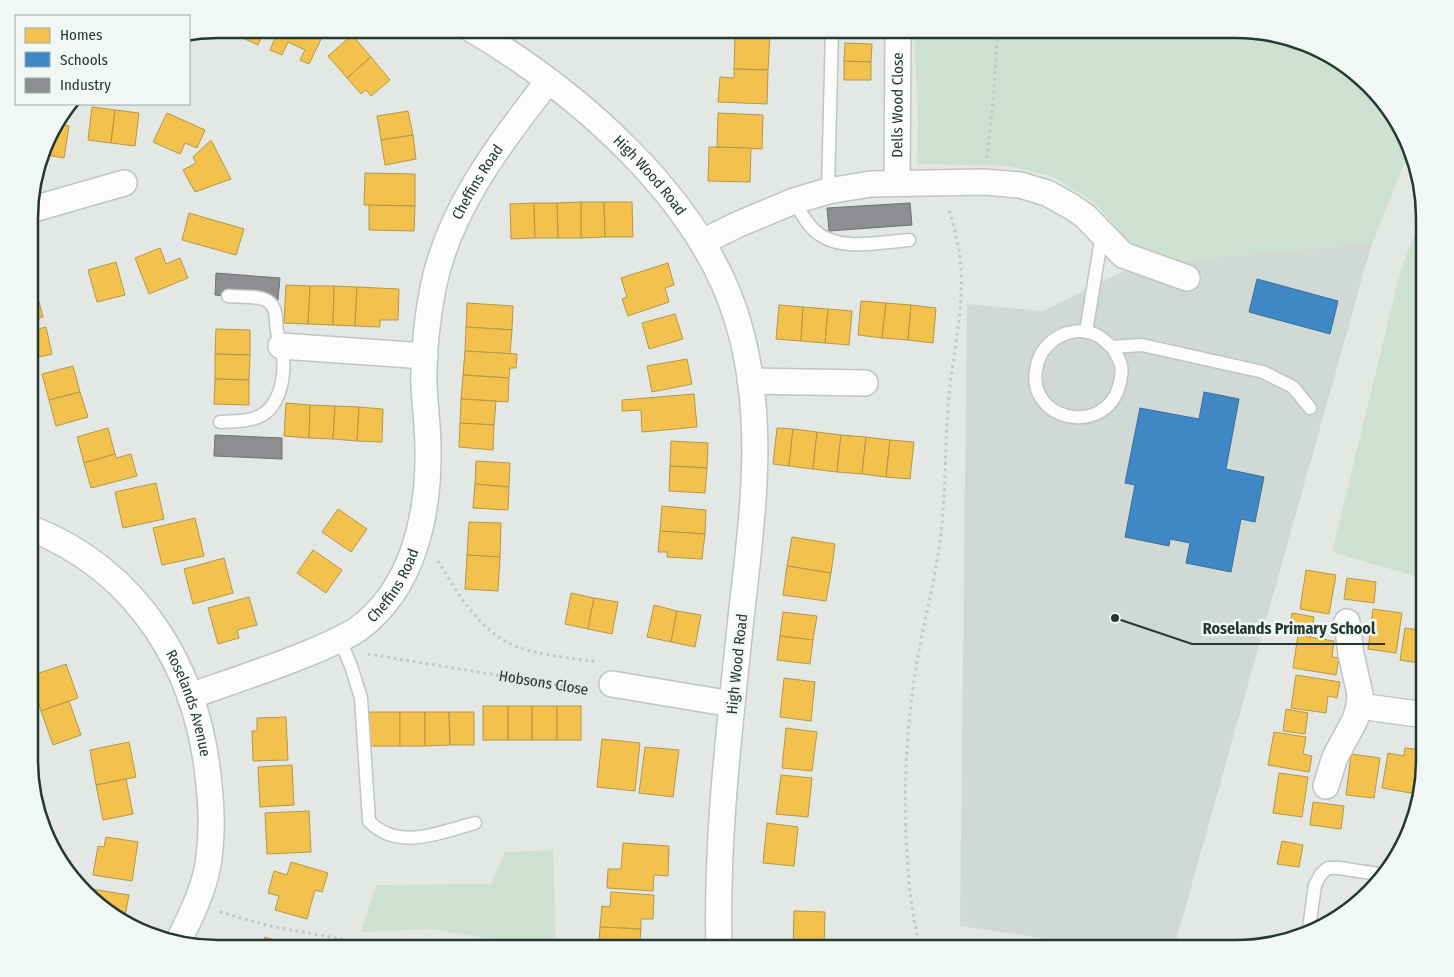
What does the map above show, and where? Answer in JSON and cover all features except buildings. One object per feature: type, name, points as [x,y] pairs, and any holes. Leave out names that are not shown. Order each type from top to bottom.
[{"type":"street","name":"High Wood Road","points":[[487,38],[501,46],[548,81],[591,116],[661,186],[702,242],[712,261],[732,303],[742,341],[750,381],[755,442],[754,504],[732,704],[720,836],[719,940]]},
{"type":"street","name":"Dells Wood Close","points":[[897,183],[898,38]]},
{"type":"street","name":"Cheffins Road","points":[[190,696],[342,645],[385,604],[396,589],[406,569],[420,529],[428,472],[425,356],[433,288],[447,239],[459,212],[483,168],[548,81]]},
{"type":"street","points":[[702,242],[794,201],[828,191],[871,184],[984,182],[1020,185],[1047,193],[1084,216],[1123,255],[1187,278]]},
{"type":"street","points":[[38,208],[124,183]]},
{"type":"street","points":[[281,346],[425,356]]},
{"type":"street","points":[[750,381],[865,383]]},
{"type":"street","name":"Roselands Avenue","points":[[38,531],[61,541],[83,554],[123,589],[163,637],[174,656],[190,696],[204,746],[208,769],[211,816],[208,865],[195,904],[181,935]]},
{"type":"street","points":[[1326,786],[1336,757],[1355,720],[1359,706],[1360,694],[1351,654],[1347,622]]},
{"type":"street","points":[[612,684],[732,704]]},
{"type":"street","points":[[1359,706],[1416,714]]},
{"type":"lane","points":[[828,191],[832,38]]},
{"type":"lane","points":[[794,201],[812,229],[834,242],[857,244],[909,240]]},
{"type":"lane","points":[[1086,332],[1102,234]]},
{"type":"lane","points":[[220,422],[254,419],[263,414],[276,399],[283,376],[283,358],[275,312],[272,305],[261,298],[228,296]]},
{"type":"lane","points":[[1072,331],[1086,332],[1100,337],[1112,347],[1121,362],[1122,375],[1118,392],[1111,403],[1098,413],[1085,418],[1071,417],[1056,412],[1044,404],[1036,391],[1034,375],[1038,360],[1046,347],[1057,337],[1072,331]]},
{"type":"lane","points":[[1112,347],[1142,345],[1264,372],[1293,387],[1310,408]]},
{"type":"lane","points":[[342,645],[357,682],[361,698],[369,821],[382,833],[405,838],[431,835],[475,823]]},
{"type":"lane","points":[[1310,924],[1315,885],[1321,874],[1328,868],[1376,873]]},
{"type":"path","points":[[984,182],[993,102],[997,38]]},
{"type":"path","points":[[919,940],[914,922],[905,828],[907,750],[915,673],[940,539],[945,494],[946,424],[961,290],[960,259],[956,233],[940,183]]},
{"type":"path","points":[[420,529],[454,588],[487,627],[502,640],[536,652],[615,665],[612,684]]},
{"type":"path","name":"Hobsons Close","points":[[342,645],[611,693],[612,684]]},
{"type":"path","points":[[195,904],[253,922],[348,940]]},
{"type":"shaded area","points":[[1372,243],[1176,940],[1055,940],[960,926],[967,304],[1043,311],[1138,264]]},
{"type":"green space","points":[[914,38],[1248,38],[1271,41],[1305,51],[1346,75],[1364,90],[1379,108],[1398,138],[1406,158],[1372,243],[1138,264],[1122,234],[1094,202],[1051,176],[1008,166],[917,164],[918,120]]},
{"type":"green space","points":[[1416,236],[1416,576],[1332,552],[1400,273],[1412,240]]},
{"type":"green space","points":[[553,850],[556,940],[495,940],[430,929],[361,932],[376,885],[491,884],[505,852]]},
{"type":"place","name":"Roselands Primary School","points":[[1115,618]]}]
